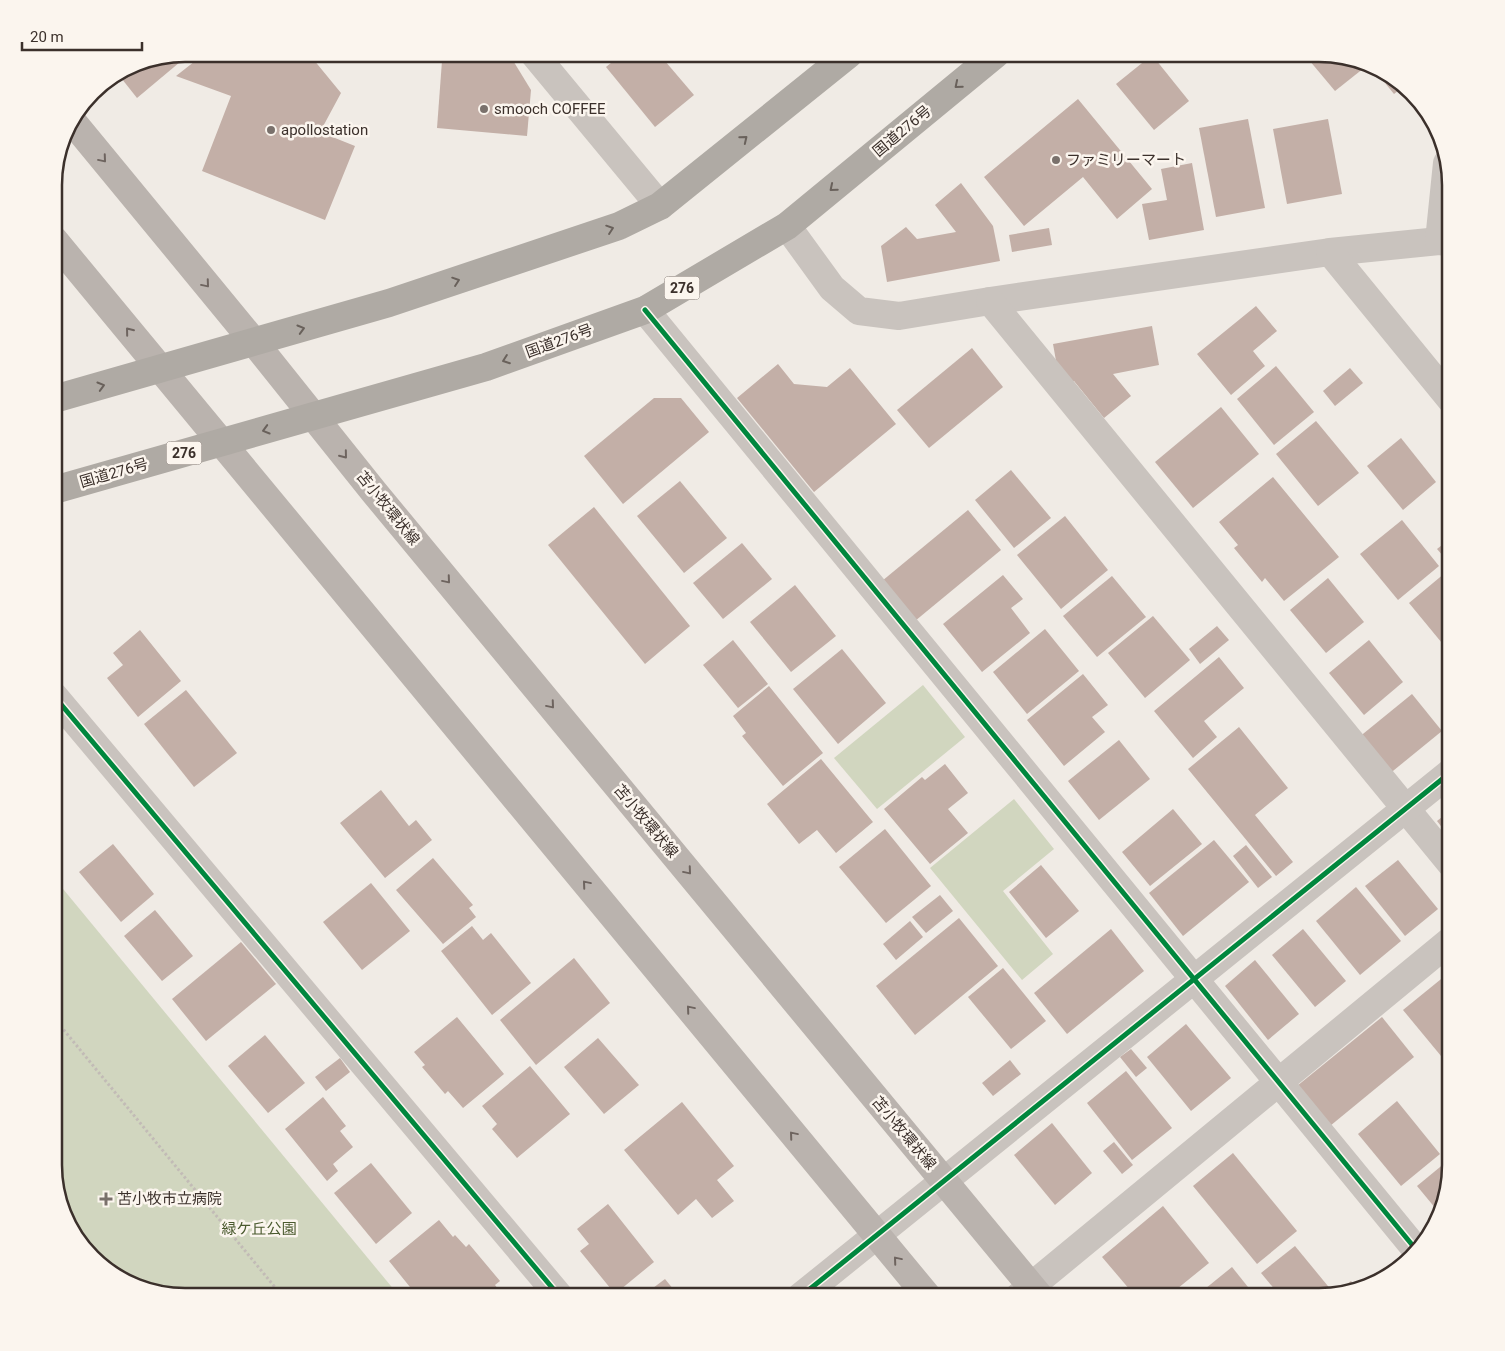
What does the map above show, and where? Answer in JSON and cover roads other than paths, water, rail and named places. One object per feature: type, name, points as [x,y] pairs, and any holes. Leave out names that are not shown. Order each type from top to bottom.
[{"type":"highway","points":[[63,396],[389,303],[618,226],[660,206],[839,62]]},
{"type":"highway","name":"国道276号","points":[[63,487],[486,367],[645,310],[787,226],[986,62]]},
{"type":"main road","name":"苫小牧環状線","points":[[77,127],[254,342],[313,417],[944,1181],[1025,1288]]},
{"type":"main road","points":[[63,251],[920,1288]]},
{"type":"street","points":[[541,63],[660,206]]},
{"type":"street","points":[[787,226],[832,288],[859,311],[898,316],[1330,252],[1442,242]]},
{"type":"street","points":[[1330,252],[1442,389]]},
{"type":"street","points":[[990,301],[1442,853]]},
{"type":"street","points":[[645,310],[1413,1246]]},
{"type":"street","points":[[63,707],[552,1288]]},
{"type":"street","points":[[811,1288],[1442,779]]},
{"type":"street","points":[[1037,1288],[1442,947]]},
{"type":"place","name":"smooch COFFEE","points":[[484,109]]},
{"type":"place","name":"apollostation","points":[[271,130]]},
{"type":"place","name":"ファミリーマート","points":[[1056,160]]},
{"type":"place","name":"苫小牧市立病院","points":[[106,1199]]},
{"type":"park label","name":"緑ケ丘公園","points":[[259,1229]]}]
